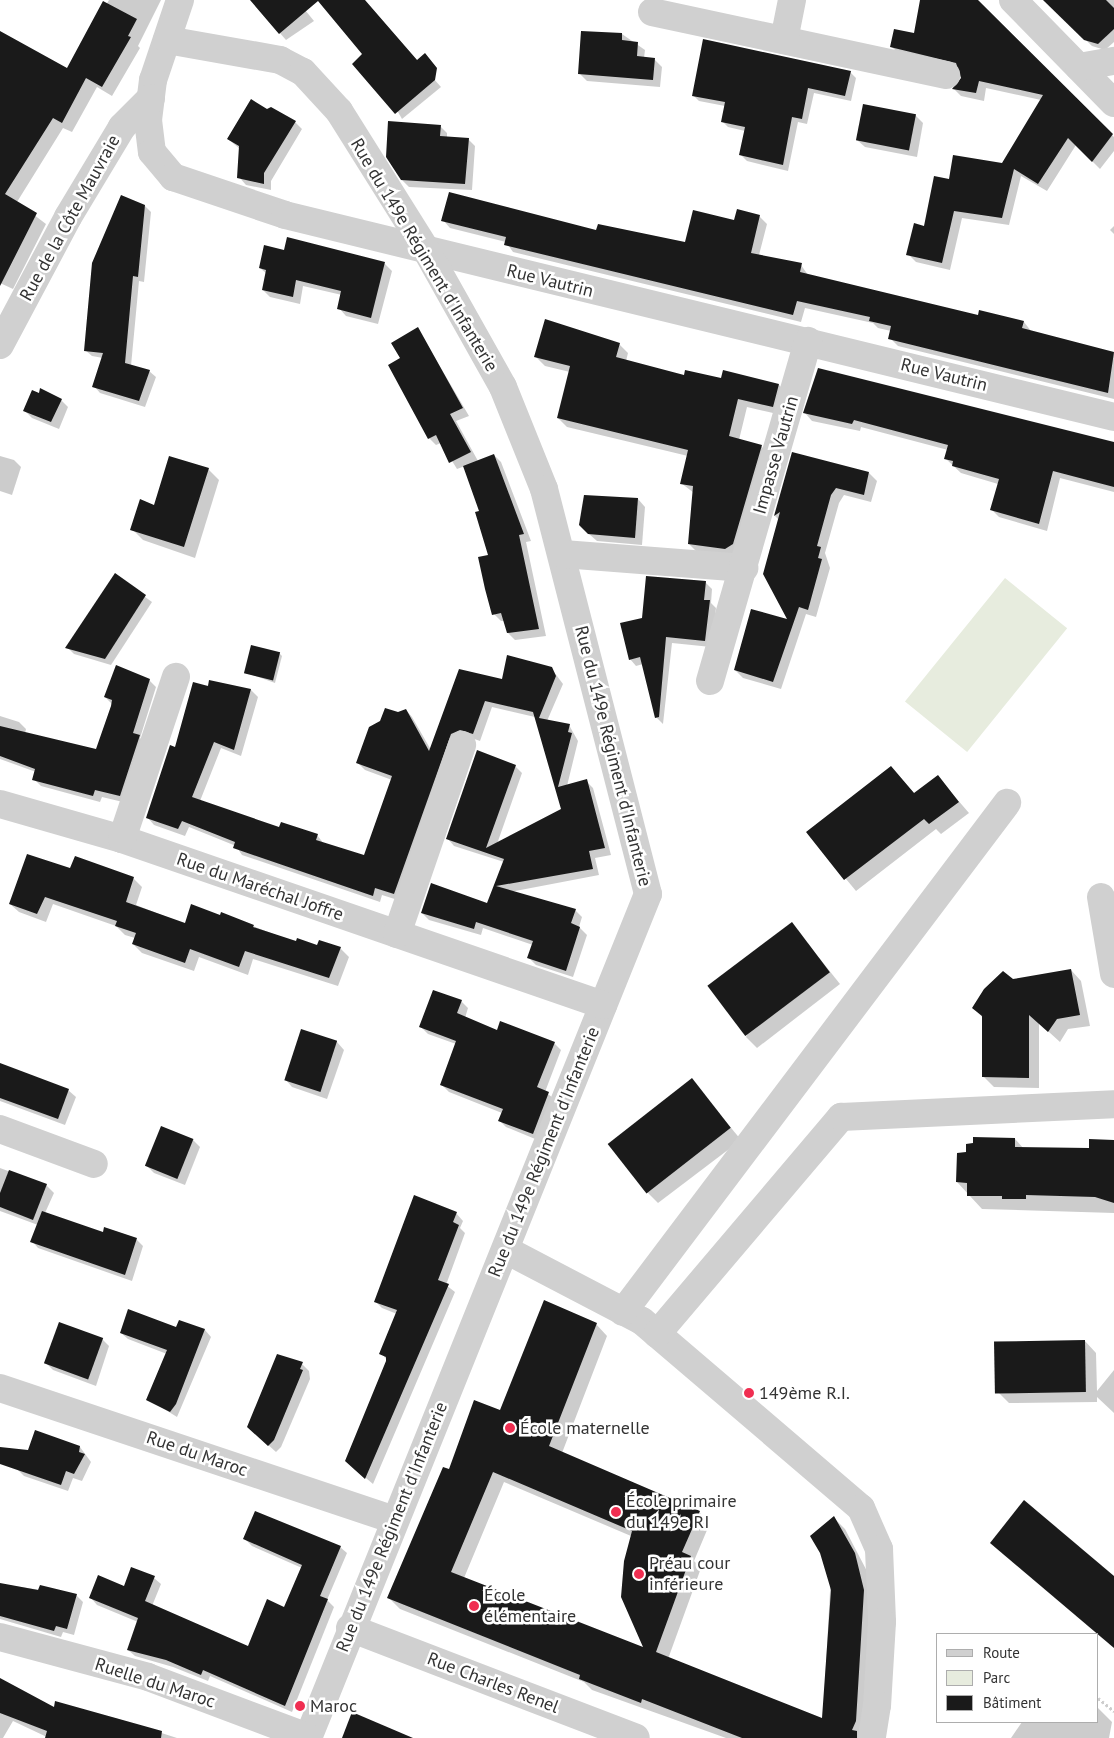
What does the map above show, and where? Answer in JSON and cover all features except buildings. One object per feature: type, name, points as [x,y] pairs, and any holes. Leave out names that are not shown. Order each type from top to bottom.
[{"type":"street","name":"Rue Vautrin","points":[[180,0],[153,80],[148,120],[152,152],[173,177],[285,215],[425,248],[619,298],[808,341],[1114,418]]},
{"type":"street","points":[[784,40],[792,0]]},
{"type":"street","points":[[1013,0],[1114,103]]},
{"type":"street","points":[[652,12],[946,76]]},
{"type":"street","name":"Rue du 149e Régiment d'Infanterie","points":[[166,40],[280,60],[303,72],[339,111],[425,248],[503,387],[544,489],[563,554],[648,894],[506,1250],[350,1628],[308,1738]]},
{"type":"street","points":[[1079,67],[1114,61]]},
{"type":"street","name":"Rue de la Côte Mauvraie","points":[[0,345],[68,217],[122,127],[151,98]]},
{"type":"street","name":"Impasse Vautrin","points":[[710,682],[808,341]]},
{"type":"street","points":[[563,554],[744,568]]},
{"type":"street","points":[[122,840],[176,677]]},
{"type":"street","points":[[397,934],[462,745]]},
{"type":"street","points":[[623,1312],[1007,803]]},
{"type":"street","name":"Rue du Maréchal Joffre","points":[[0,804],[122,840],[603,1005]]},
{"type":"street","points":[[1100,897],[1114,974]]},
{"type":"street","points":[[657,1334],[841,1117],[1114,1104]]},
{"type":"street","points":[[0,1129],[94,1164]]},
{"type":"street","points":[[506,1250],[623,1312],[657,1334],[861,1508],[879,1549],[882,1622],[877,1705],[872,1738]]},
{"type":"street","name":"Rue du Maroc","points":[[0,1388],[394,1520]]},
{"type":"street","name":"Rue Charles Renel","points":[[350,1628],[636,1738]]},
{"type":"street","name":"Ruelle du Maroc","points":[[0,1637],[148,1676],[308,1738]]},
{"type":"path","points":[[1099,1699],[1114,1711]]},
{"type":"green space","points":[[1005,578],[1067,628],[967,752],[905,702]]},
{"type":"place","name":"149ème R.I.","points":[[749,1393]]},
{"type":"place","name":"École maternelle","points":[[510,1428]]},
{"type":"place","name":"École primaire du 149e RI","points":[[616,1512]]},
{"type":"place","name":"Préau cour inférieure","points":[[639,1574]]},
{"type":"place","name":"École élémentaire","points":[[474,1606]]},
{"type":"place","name":"Maroc","points":[[300,1706]]}]
